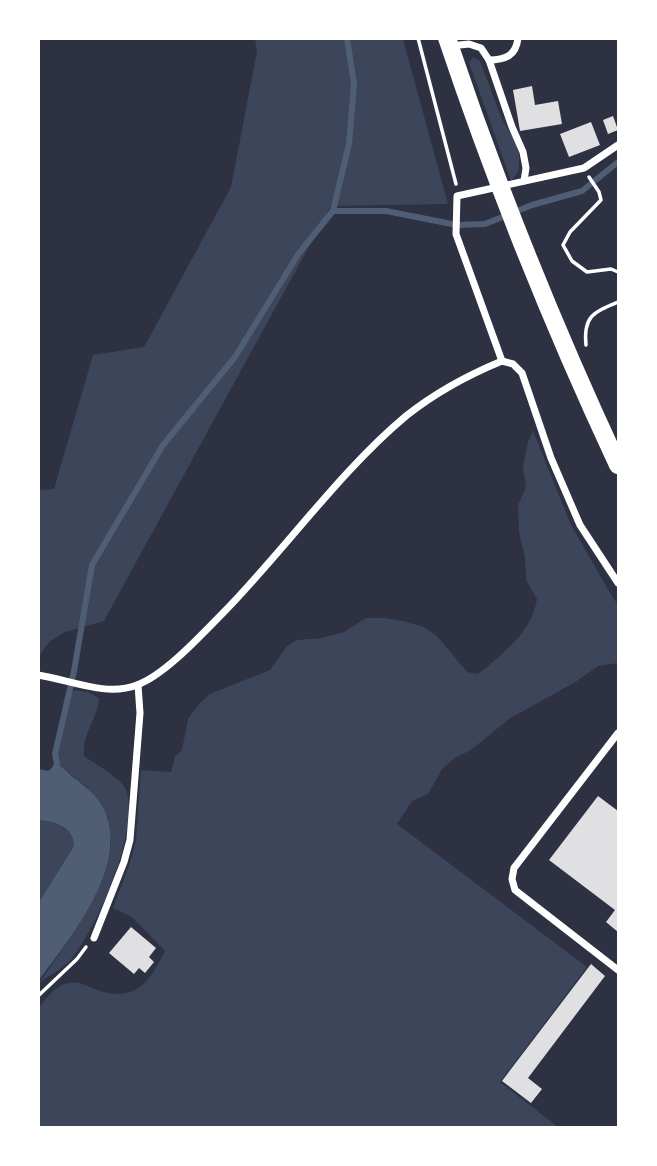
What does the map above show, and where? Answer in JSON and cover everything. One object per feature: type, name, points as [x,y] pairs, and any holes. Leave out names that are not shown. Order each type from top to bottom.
[{"type":"main road","points":[[449,42],[514,224],[575,373],[618,465]]},
{"type":"street","points":[[489,60],[503,60],[514,53],[519,38]]},
{"type":"street","points":[[449,42],[481,48],[489,60],[523,152],[526,168],[524,181]]},
{"type":"street","points":[[502,361],[456,234],[457,196],[584,168],[618,145]]},
{"type":"street","points":[[38,675],[103,689],[138,685],[204,632],[342,481],[407,416],[454,384],[502,361],[513,364],[522,373],[551,458],[580,524],[618,583]]},
{"type":"street","points":[[94,938],[117,884],[130,840],[140,713],[138,685]]},
{"type":"street","points":[[618,733],[514,868],[512,879],[515,890],[618,970]]},
{"type":"path","points":[[418,38],[455,173],[457,196]]},
{"type":"path","points":[[586,172],[601,200],[570,232],[563,245],[572,261],[587,272],[611,269],[618,272]]},
{"type":"path","points":[[587,352],[584,330],[588,319],[618,302]]},
{"type":"path","points":[[38,996],[77,959],[94,938]]},
{"type":"shaded area","points":[[255,39],[403,39],[448,204],[331,206],[104,621],[65,632],[49,642],[39,656],[39,490],[54,489],[93,355],[144,347],[231,187],[257,51]]},
{"type":"shaded area","points":[[473,57],[480,61],[501,117],[516,144],[519,170],[511,181],[469,63]]},
{"type":"shaded area","points":[[533,431],[571,525],[618,604],[618,663],[598,666],[577,681],[509,719],[471,750],[455,758],[442,769],[428,794],[412,801],[397,824],[587,967],[500,1082],[558,1127],[39,1127],[39,1007],[55,989],[68,983],[78,983],[116,994],[135,990],[149,978],[165,951],[132,917],[113,908],[136,840],[141,770],[171,772],[175,756],[182,750],[188,719],[210,694],[270,670],[287,646],[297,640],[344,632],[366,618],[385,618],[424,627],[437,636],[467,672],[478,674],[497,658],[523,632],[537,599],[526,580],[518,505],[526,487],[523,466]]},
{"type":"shaded area","points":[[72,690],[88,692],[99,698],[96,714],[85,740],[84,756],[114,776],[126,790],[129,807],[127,828],[114,876],[94,923],[66,965],[39,983],[68,941],[104,872],[111,845],[108,818],[87,787],[58,764],[57,756]]},
{"type":"shaded area","points":[[57,764],[97,799],[107,817],[110,838],[108,860],[91,904],[39,980],[39,902],[74,846],[70,834],[62,826],[39,820],[39,769],[48,771]]},
{"type":"shaded area","points":[[39,820],[57,824],[67,830],[74,846],[39,902]]},
{"type":"building","points":[[532,86],[535,105],[558,101],[562,124],[520,131],[513,90]]},
{"type":"building","points":[[613,116],[618,130],[608,134],[603,120]]},
{"type":"building","points":[[591,122],[600,145],[569,157],[560,134]]},
{"type":"building","points":[[598,796],[618,811],[618,932],[606,922],[615,910],[549,860]]},
{"type":"building","points":[[131,927],[156,948],[149,957],[154,962],[145,973],[139,968],[134,974],[109,953]]},
{"type":"building","points":[[591,964],[605,976],[528,1078],[542,1089],[531,1103],[502,1081]]},
{"type":"waterway","points":[[54,770],[92,565],[163,445],[235,357],[299,253],[333,211],[349,144],[354,84],[347,38]]},
{"type":"waterway","points":[[333,211],[386,211],[457,225],[485,224],[532,205],[582,191],[618,162]]}]
